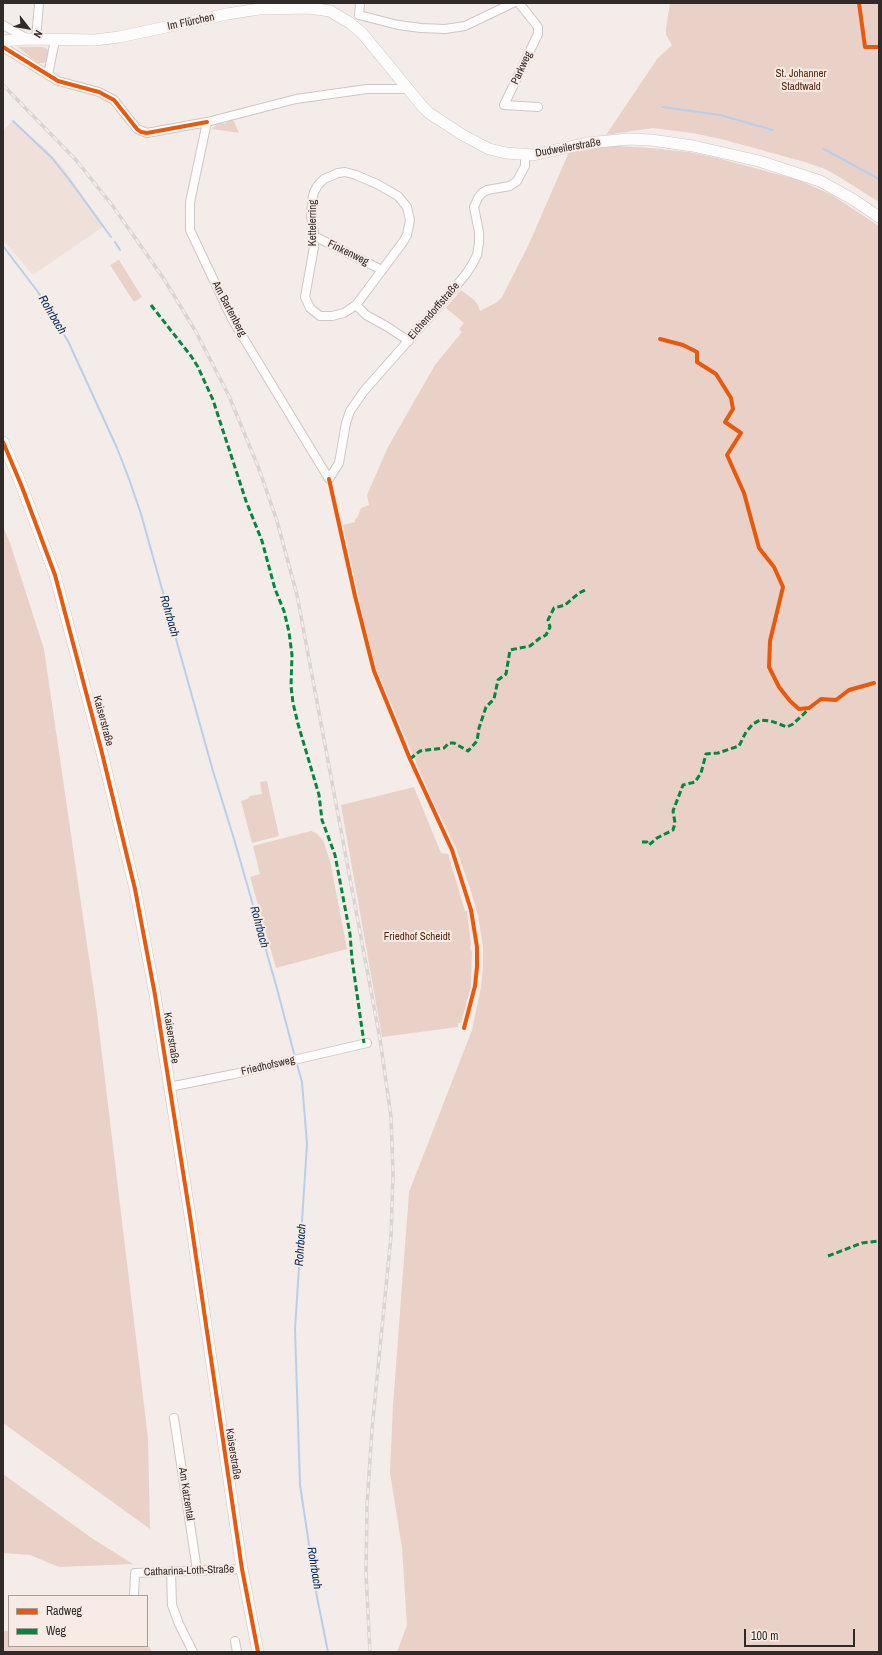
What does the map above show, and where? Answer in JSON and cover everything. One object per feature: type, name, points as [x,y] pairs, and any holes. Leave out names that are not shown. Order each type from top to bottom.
[{"type":"main road","name":"Im Flürchen","points":[[3,41],[32,39],[96,40],[119,37],[227,14],[272,8],[309,8],[330,11],[355,19],[369,41],[408,89]]},
{"type":"main road","name":"Dudweilerstraße","points":[[408,89],[422,106],[435,118],[475,142],[506,153],[525,155],[611,140],[651,140],[692,146],[760,162],[820,181],[854,200],[879,217]]},
{"type":"main road","name":"Kaiserstraße","points":[[3,442],[20,482],[55,575],[101,749],[135,889],[155,995],[242,1569],[258,1652]]},
{"type":"street","points":[[32,39],[39,3]]},
{"type":"street","points":[[355,19],[360,3]]},
{"type":"street","name":"Im Flürchen","points":[[355,19],[421,28],[445,29],[466,26],[513,3]]},
{"type":"street","name":"Parkweg","points":[[519,3],[538,27],[538,34],[504,105],[538,107]]},
{"type":"street","name":"Im Flürchen","points":[[3,25],[32,39]]},
{"type":"street","points":[[48,74],[55,40]]},
{"type":"street","points":[[3,47],[58,81],[99,92],[114,100],[136,129],[146,133],[207,122],[296,99],[367,89],[408,89]]},
{"type":"street","name":"Am Bartenberg","points":[[207,122],[190,202],[190,230],[232,319],[330,479]]},
{"type":"street","name":"Eichendorffstraße","points":[[330,479],[339,463],[346,423],[350,411],[364,391],[409,341],[466,274],[473,263],[479,243],[479,232],[474,206],[478,198],[487,190],[510,186],[517,181],[525,166],[525,155]]},
{"type":"street","name":"Kettelerring","points":[[345,172],[356,175],[377,184],[398,196],[407,207],[410,220],[407,235],[382,270],[356,305],[344,313],[332,316],[320,316],[310,308],[306,296],[314,247],[312,200],[318,185],[324,179],[338,173],[345,172]]},
{"type":"street","name":"Finkenweg","points":[[314,236],[382,270]]},
{"type":"street","points":[[356,305],[366,316],[386,326],[409,341]]},
{"type":"street","name":"Friedhofsweg","points":[[169,1088],[367,1043]]},
{"type":"street","name":"Am Katzental","points":[[174,1418],[198,1570]]},
{"type":"street","name":"Catharina-Loth-Straße","points":[[134,1595],[135,1573],[242,1569]]},
{"type":"street","points":[[171,1571],[172,1605],[179,1624],[193,1652]]},
{"type":"street","points":[[234,1641],[237,1652]]},
{"type":"shaded area","points":[[12,121],[47,150],[64,169],[104,226],[33,275],[3,240],[3,131]]},
{"type":"green space","name":"St. Johanner Stadtwald","points":[[670,3],[879,3],[879,202],[825,169],[721,139],[692,133],[653,128],[606,135],[657,59],[672,45],[666,35]]},
{"type":"green space","points":[[18,47],[46,48],[49,52],[47,61],[44,63],[38,63]]},
{"type":"green space","points":[[232,120],[234,121],[239,133],[212,129],[217,124],[225,124]]},
{"type":"green space","points":[[604,145],[689,152],[799,180],[832,195],[879,226],[879,1652],[397,1652],[407,1625],[402,1548],[390,1473],[393,1405],[409,1192],[472,1030],[481,987],[483,947],[478,916],[456,848],[429,793],[376,668],[343,525],[355,522],[361,508],[369,505],[367,495],[388,447],[435,365],[462,332],[459,329],[464,323],[446,308],[461,290],[474,300],[480,311],[497,302],[502,297],[528,246],[569,152]]},
{"type":"green space","points":[[119,260],[142,297],[134,302],[110,265]]},
{"type":"green space","points":[[3,527],[10,543],[44,649],[97,1013],[148,1438],[150,1529],[3,1423]]},
{"type":"green space","points":[[267,781],[279,836],[252,843],[241,801],[250,796],[262,794],[260,782]]},
{"type":"green space","name":"Friedhof Scheidt","points":[[414,787],[441,853],[448,854],[465,911],[467,911],[471,944],[470,948],[472,952],[471,986],[461,1023],[458,1023],[458,1027],[382,1037],[341,805]]},
{"type":"green space","points":[[311,831],[316,833],[323,840],[330,861],[347,949],[276,968],[250,877],[260,874],[253,846]]},
{"type":"green space","points":[[3,1474],[93,1539],[133,1564],[59,1567],[30,1555],[3,1553]]},
{"type":"green space","points":[[3,1631],[8,1631],[8,1647],[148,1647],[148,1645],[152,1652],[3,1652]]},
{"type":"waterway","points":[[662,107],[720,115],[773,130]]},
{"type":"waterway","points":[[13,121],[52,158],[111,237]]},
{"type":"waterway","points":[[824,149],[879,179]]},
{"type":"waterway","points":[[115,242],[120,250]]},
{"type":"waterway","name":"Rohrbach","points":[[3,246],[38,292],[68,341],[117,448],[129,479],[141,514],[213,771],[276,985],[295,1057]]},
{"type":"waterway","name":"Rohrbach","points":[[296,1061],[302,1082],[307,1144],[295,1329],[300,1485],[317,1597],[328,1652]]},
{"type":"railway","points":[[3,85],[76,160],[112,205],[164,279],[196,332],[229,396],[259,469],[277,521],[297,595],[380,1039],[391,1117],[393,1174],[391,1236],[372,1429],[367,1505],[366,1574],[370,1652]]},
{"type":"marked path","points":[[151,305],[191,356],[198,367],[213,400],[246,501],[262,541],[275,589],[284,611],[292,655],[291,686],[293,703],[319,795],[322,820],[335,855],[350,934],[352,959],[364,1043]]},
{"type":"marked path","points":[[410,759],[420,751],[444,748],[449,743],[454,743],[468,751],[477,741],[479,728],[486,707],[494,699],[498,680],[506,674],[510,650],[530,646],[546,635],[550,627],[548,620],[554,608],[565,605],[585,590]]},
{"type":"marked path","points":[[642,842],[647,842],[649,845],[657,838],[673,830],[675,823],[673,811],[683,785],[695,782],[701,773],[706,754],[718,753],[739,746],[746,732],[753,724],[760,720],[771,721],[787,727],[793,724],[809,709]]},
{"type":"marked path","points":[[828,1256],[862,1243],[879,1241]]},
{"type":"cycle path","points":[[859,3],[865,47],[879,47]]},
{"type":"cycle path","points":[[3,47],[58,81],[99,92],[114,100],[141,132],[147,133],[207,122]]},
{"type":"cycle path","points":[[660,339],[683,345],[697,352],[697,362],[716,374],[731,398],[733,409],[725,422],[741,433],[727,455],[744,493],[759,548],[774,567],[783,587],[770,641],[769,667],[779,687],[790,701],[799,709],[809,708],[821,699],[836,700],[849,690],[874,683]]},
{"type":"cycle path","points":[[3,442],[22,487],[55,575],[101,749],[135,889],[155,995],[190,1216],[242,1569],[258,1652]]},
{"type":"cycle path","points":[[329,479],[355,596],[374,671],[410,759],[452,850],[471,910],[477,947],[477,967],[475,986],[464,1028]]}]
